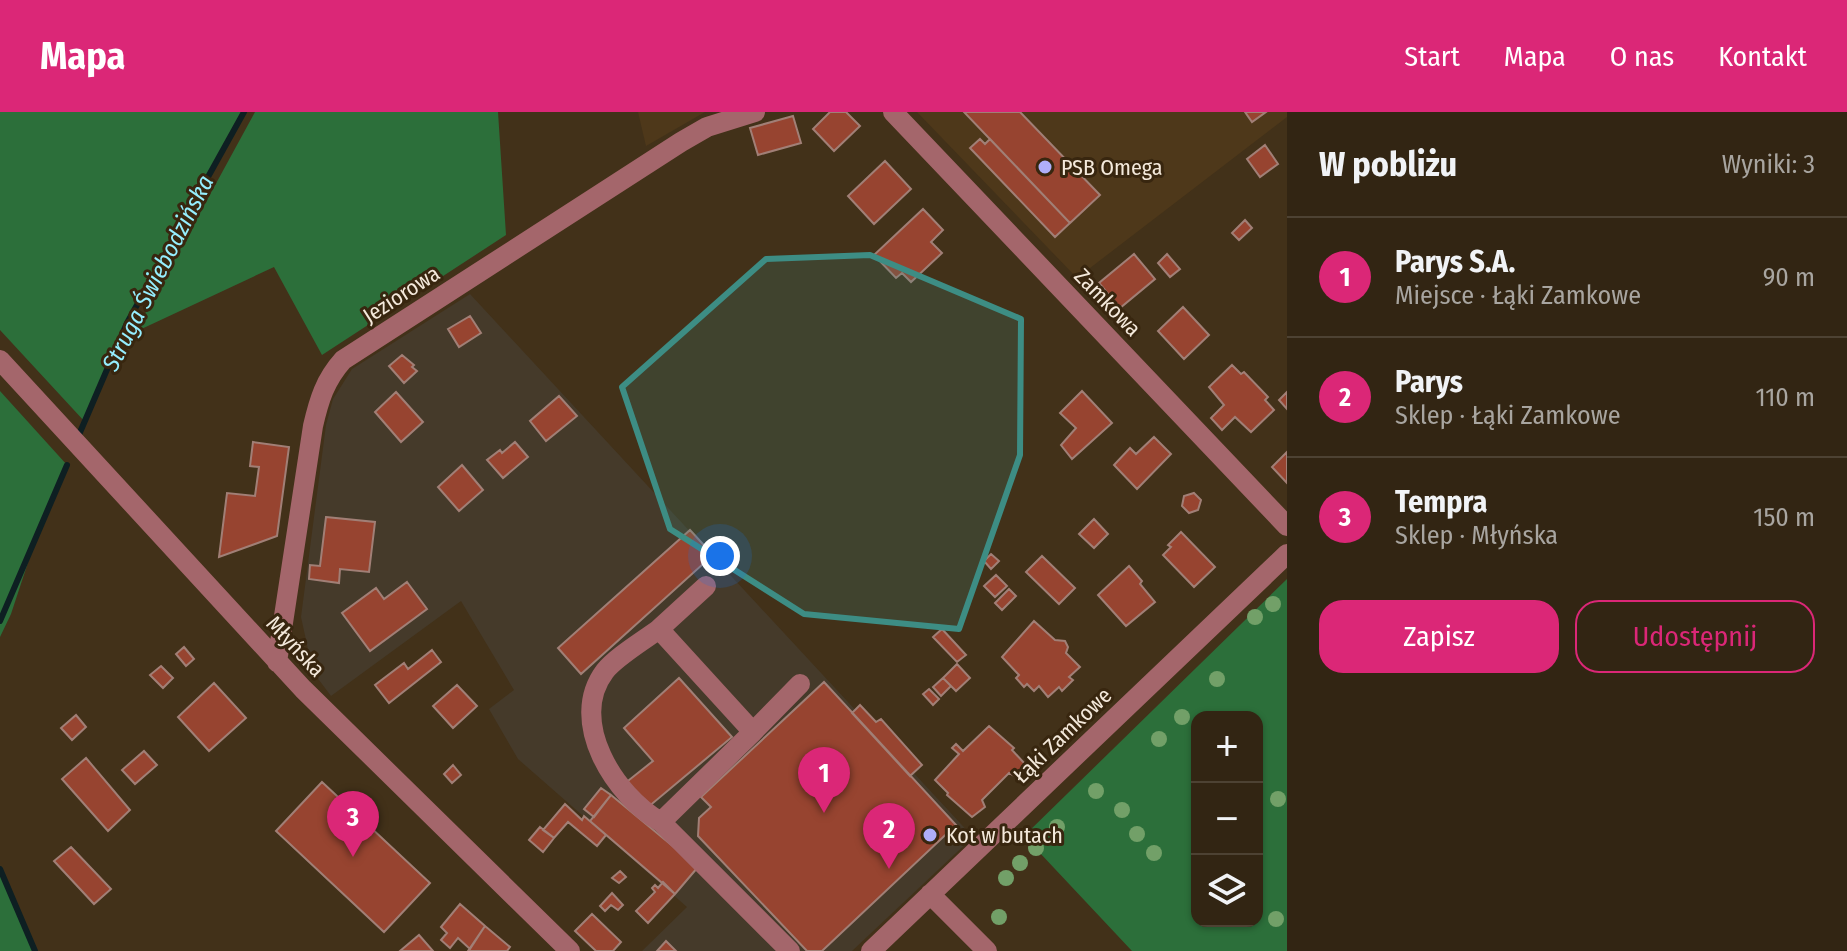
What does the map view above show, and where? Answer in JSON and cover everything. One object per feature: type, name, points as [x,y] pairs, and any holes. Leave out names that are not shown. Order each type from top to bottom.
[{"type":"street","name":"Jeziorowa","points":[[277,662],[313,426],[321,391],[331,374],[354,353],[681,142],[707,127],[755,112]]},
{"type":"street","name":"Zamkowa","points":[[893,112],[1287,526]]},
{"type":"street","name":"Młyńska","points":[[0,360],[277,662],[570,951]]},
{"type":"street","name":"Łąki Zamkowe","points":[[871,951],[1287,554]]},
{"type":"street","points":[[706,586],[659,629],[605,670],[591,697],[590,714],[597,742],[616,783],[644,812],[661,822],[790,951]]},
{"type":"street","points":[[659,629],[753,732]]},
{"type":"street","points":[[661,822],[800,684]]},
{"type":"street","points":[[930,894],[987,951]]},
{"type":"highlighted area","points":[[870,255],[1021,319],[1020,455],[959,629],[804,614],[670,529],[622,387],[766,259]]},
{"type":"shaded area","points":[[638,112],[705,112],[646,146]]},
{"type":"shaded area","points":[[917,112],[1287,112],[1287,117],[1077,278]]},
{"type":"shaded area","points":[[470,294],[973,837],[852,951],[642,951],[687,907],[518,759],[489,709],[514,690],[461,601],[331,696],[313,672],[301,617],[326,425],[333,399],[352,369]]},
{"type":"green space","points":[[0,112],[244,112],[127,323],[85,422],[0,330]]},
{"type":"green space","points":[[255,112],[498,112],[506,235],[322,355],[274,267],[135,332]]},
{"type":"green space","points":[[0,391],[67,465],[39,529],[11,614],[0,637]]},
{"type":"green space","points":[[1287,579],[1287,951],[1132,951],[1024,836]]},
{"type":"green space","points":[[0,870],[35,951],[0,951]]},
{"type":"building","points":[[830,112],[846,112],[860,126],[834,151],[813,129]]},
{"type":"building","name":"PSB Omega","points":[[964,112],[1020,112],[1100,195],[1070,223]]},
{"type":"building","points":[[1245,112],[1266,112],[1252,122]]},
{"type":"building","points":[[793,116],[801,143],[758,155],[750,128]]},
{"type":"building","points":[[980,139],[985,144],[990,139],[1070,223],[1055,237],[970,148]]},
{"type":"building","points":[[1265,145],[1278,164],[1260,177],[1247,159]]},
{"type":"building","points":[[885,161],[911,189],[874,224],[848,196]]},
{"type":"building","points":[[923,209],[943,230],[931,242],[942,253],[911,282],[902,273],[896,278],[874,255]]},
{"type":"building","points":[[1245,220],[1252,228],[1239,240],[1232,233]]},
{"type":"building","points":[[1134,254],[1155,279],[1120,308],[1099,283]]},
{"type":"building","points":[[1167,254],[1180,269],[1170,277],[1158,263]]},
{"type":"building","points":[[1183,307],[1209,335],[1184,359],[1158,331]]},
{"type":"building","points":[[470,316],[481,333],[459,347],[448,329]]},
{"type":"building","points":[[402,355],[417,371],[404,383],[389,366]]},
{"type":"building","points":[[1232,365],[1241,374],[1244,372],[1268,397],[1265,400],[1274,410],[1251,432],[1235,417],[1222,430],[1211,418],[1224,405],[1209,387]]},
{"type":"building","points":[[1082,391],[1112,423],[1072,459],[1061,445],[1076,428],[1060,413]]},
{"type":"building","points":[[396,392],[423,422],[401,442],[375,412]]},
{"type":"building","points":[[1287,392],[1287,409],[1279,400]]},
{"type":"building","points":[[559,396],[577,416],[546,441],[530,421]]},
{"type":"building","points":[[1154,437],[1171,454],[1137,489],[1114,465],[1130,448],[1136,454]]},
{"type":"building","points":[[253,442],[289,447],[277,536],[219,557],[227,493],[255,496],[259,467],[250,466]]},
{"type":"building","points":[[515,442],[528,457],[503,478],[487,460]]},
{"type":"building","points":[[1287,452],[1287,483],[1272,467]]},
{"type":"building","points":[[462,465],[483,490],[459,511],[438,487]]},
{"type":"building","points":[[1194,493],[1201,500],[1198,510],[1189,513],[1182,506],[1184,496]]},
{"type":"building","points":[[326,517],[375,522],[369,572],[340,569],[339,583],[309,579],[310,565],[320,566]]},
{"type":"building","points":[[1094,519],[1108,534],[1094,548],[1079,534]]},
{"type":"building","points":[[690,530],[713,555],[581,674],[558,648]]},
{"type":"building","points":[[1181,532],[1215,567],[1194,587],[1163,555]]},
{"type":"building","points":[[991,554],[999,561],[991,569],[984,561]]},
{"type":"building","points":[[1042,556],[1075,588],[1059,604],[1026,572]]},
{"type":"building","points":[[1129,566],[1155,602],[1126,626],[1098,595]]},
{"type":"building","points":[[996,575],[1007,586],[995,597],[984,586]]},
{"type":"building","points":[[407,582],[427,609],[370,651],[342,613],[376,588],[384,599]]},
{"type":"building","points":[[1009,589],[1016,596],[1002,610],[995,603]]},
{"type":"building","points":[[1034,621],[1055,640],[1065,641],[1068,647],[1066,653],[1080,667],[1069,677],[1073,680],[1062,691],[1059,687],[1048,697],[1039,686],[1034,691],[1027,684],[1024,687],[1016,678],[1019,675],[1002,657]]},
{"type":"building","points":[[942,629],[966,655],[957,662],[933,637]]},
{"type":"building","points":[[184,647],[194,659],[186,666],[176,654]]},
{"type":"building","points":[[432,650],[441,662],[389,703],[375,685],[404,663],[408,669]]},
{"type":"building","points":[[957,664],[970,678],[956,691],[943,678]]},
{"type":"building","points":[[161,666],[173,678],[163,688],[150,675]]},
{"type":"building","points":[[679,678],[732,737],[647,808],[624,784],[653,761],[624,728]]},
{"type":"building","points":[[943,678],[951,686],[941,696],[933,687]]},
{"type":"building","points":[[824,682],[956,825],[822,951],[807,951],[698,836],[699,818],[711,807],[701,797]]},
{"type":"building","points":[[214,683],[246,718],[209,751],[178,717]]},
{"type":"building","points":[[457,685],[477,706],[453,728],[433,706]]},
{"type":"building","points":[[929,689],[939,699],[933,705],[923,694]]},
{"type":"building","points":[[860,705],[876,722],[881,719],[922,765],[910,776],[852,713]]},
{"type":"building","points":[[76,715],[86,727],[72,740],[61,728]]},
{"type":"building","points":[[989,726],[1014,748],[1012,750],[1025,767],[1016,777],[1009,773],[982,800],[985,807],[972,817],[935,780],[959,754],[952,748],[956,744],[963,751]]},
{"type":"building","points":[[144,751],[157,765],[135,784],[122,770]]},
{"type":"building","points":[[86,758],[130,810],[108,831],[62,779]]},
{"type":"building","points":[[453,765],[461,775],[452,783],[444,774]]},
{"type":"building","points":[[322,782],[430,883],[384,932],[276,831]]},
{"type":"building","points":[[601,788],[611,795],[594,817],[584,809]]},
{"type":"building","points":[[611,795],[698,867],[675,894],[590,821]]},
{"type":"building","points":[[565,804],[582,820],[584,816],[606,835],[597,846],[568,822],[554,838],[543,830]]},
{"type":"building","points":[[540,827],[554,838],[543,852],[529,840]]},
{"type":"building","points":[[71,847],[111,889],[94,904],[54,861]]},
{"type":"building","points":[[620,871],[626,877],[619,883],[612,878]]},
{"type":"building","points":[[663,882],[675,894],[648,923],[636,911],[655,892],[652,888],[655,885],[658,888]]},
{"type":"building","points":[[612,893],[623,905],[618,910],[611,905],[605,911],[600,906]]},
{"type":"building","points":[[460,904],[485,926],[470,949],[458,938],[450,948],[441,940],[447,933],[441,927]]},
{"type":"building","points":[[592,914],[621,942],[613,951],[596,951],[575,931]]},
{"type":"building","points":[[485,926],[510,947],[507,951],[468,951]]},
{"type":"building","points":[[419,935],[433,951],[400,951]]},
{"type":"building","points":[[666,941],[676,951],[657,951]]},
{"type":"waterway","name":"Struga Świebodzińska","points":[[78,437],[127,323],[244,112]]},
{"type":"waterway","name":"Struga Świebodzińska","points":[[0,621],[67,465]]},
{"type":"waterway","name":"Struga Świebodzińska","points":[[0,869],[35,951]]},
{"type":"place","name":"PSB Omega","points":[[1045,167]]},
{"type":"place","name":"Parys S.A.","points":[[824,813]]},
{"type":"place","name":"Kot w butach","points":[[930,835]]},
{"type":"place","name":"Tempra","points":[[353,857]]},
{"type":"place","name":"Parys","points":[[889,869]]}]
